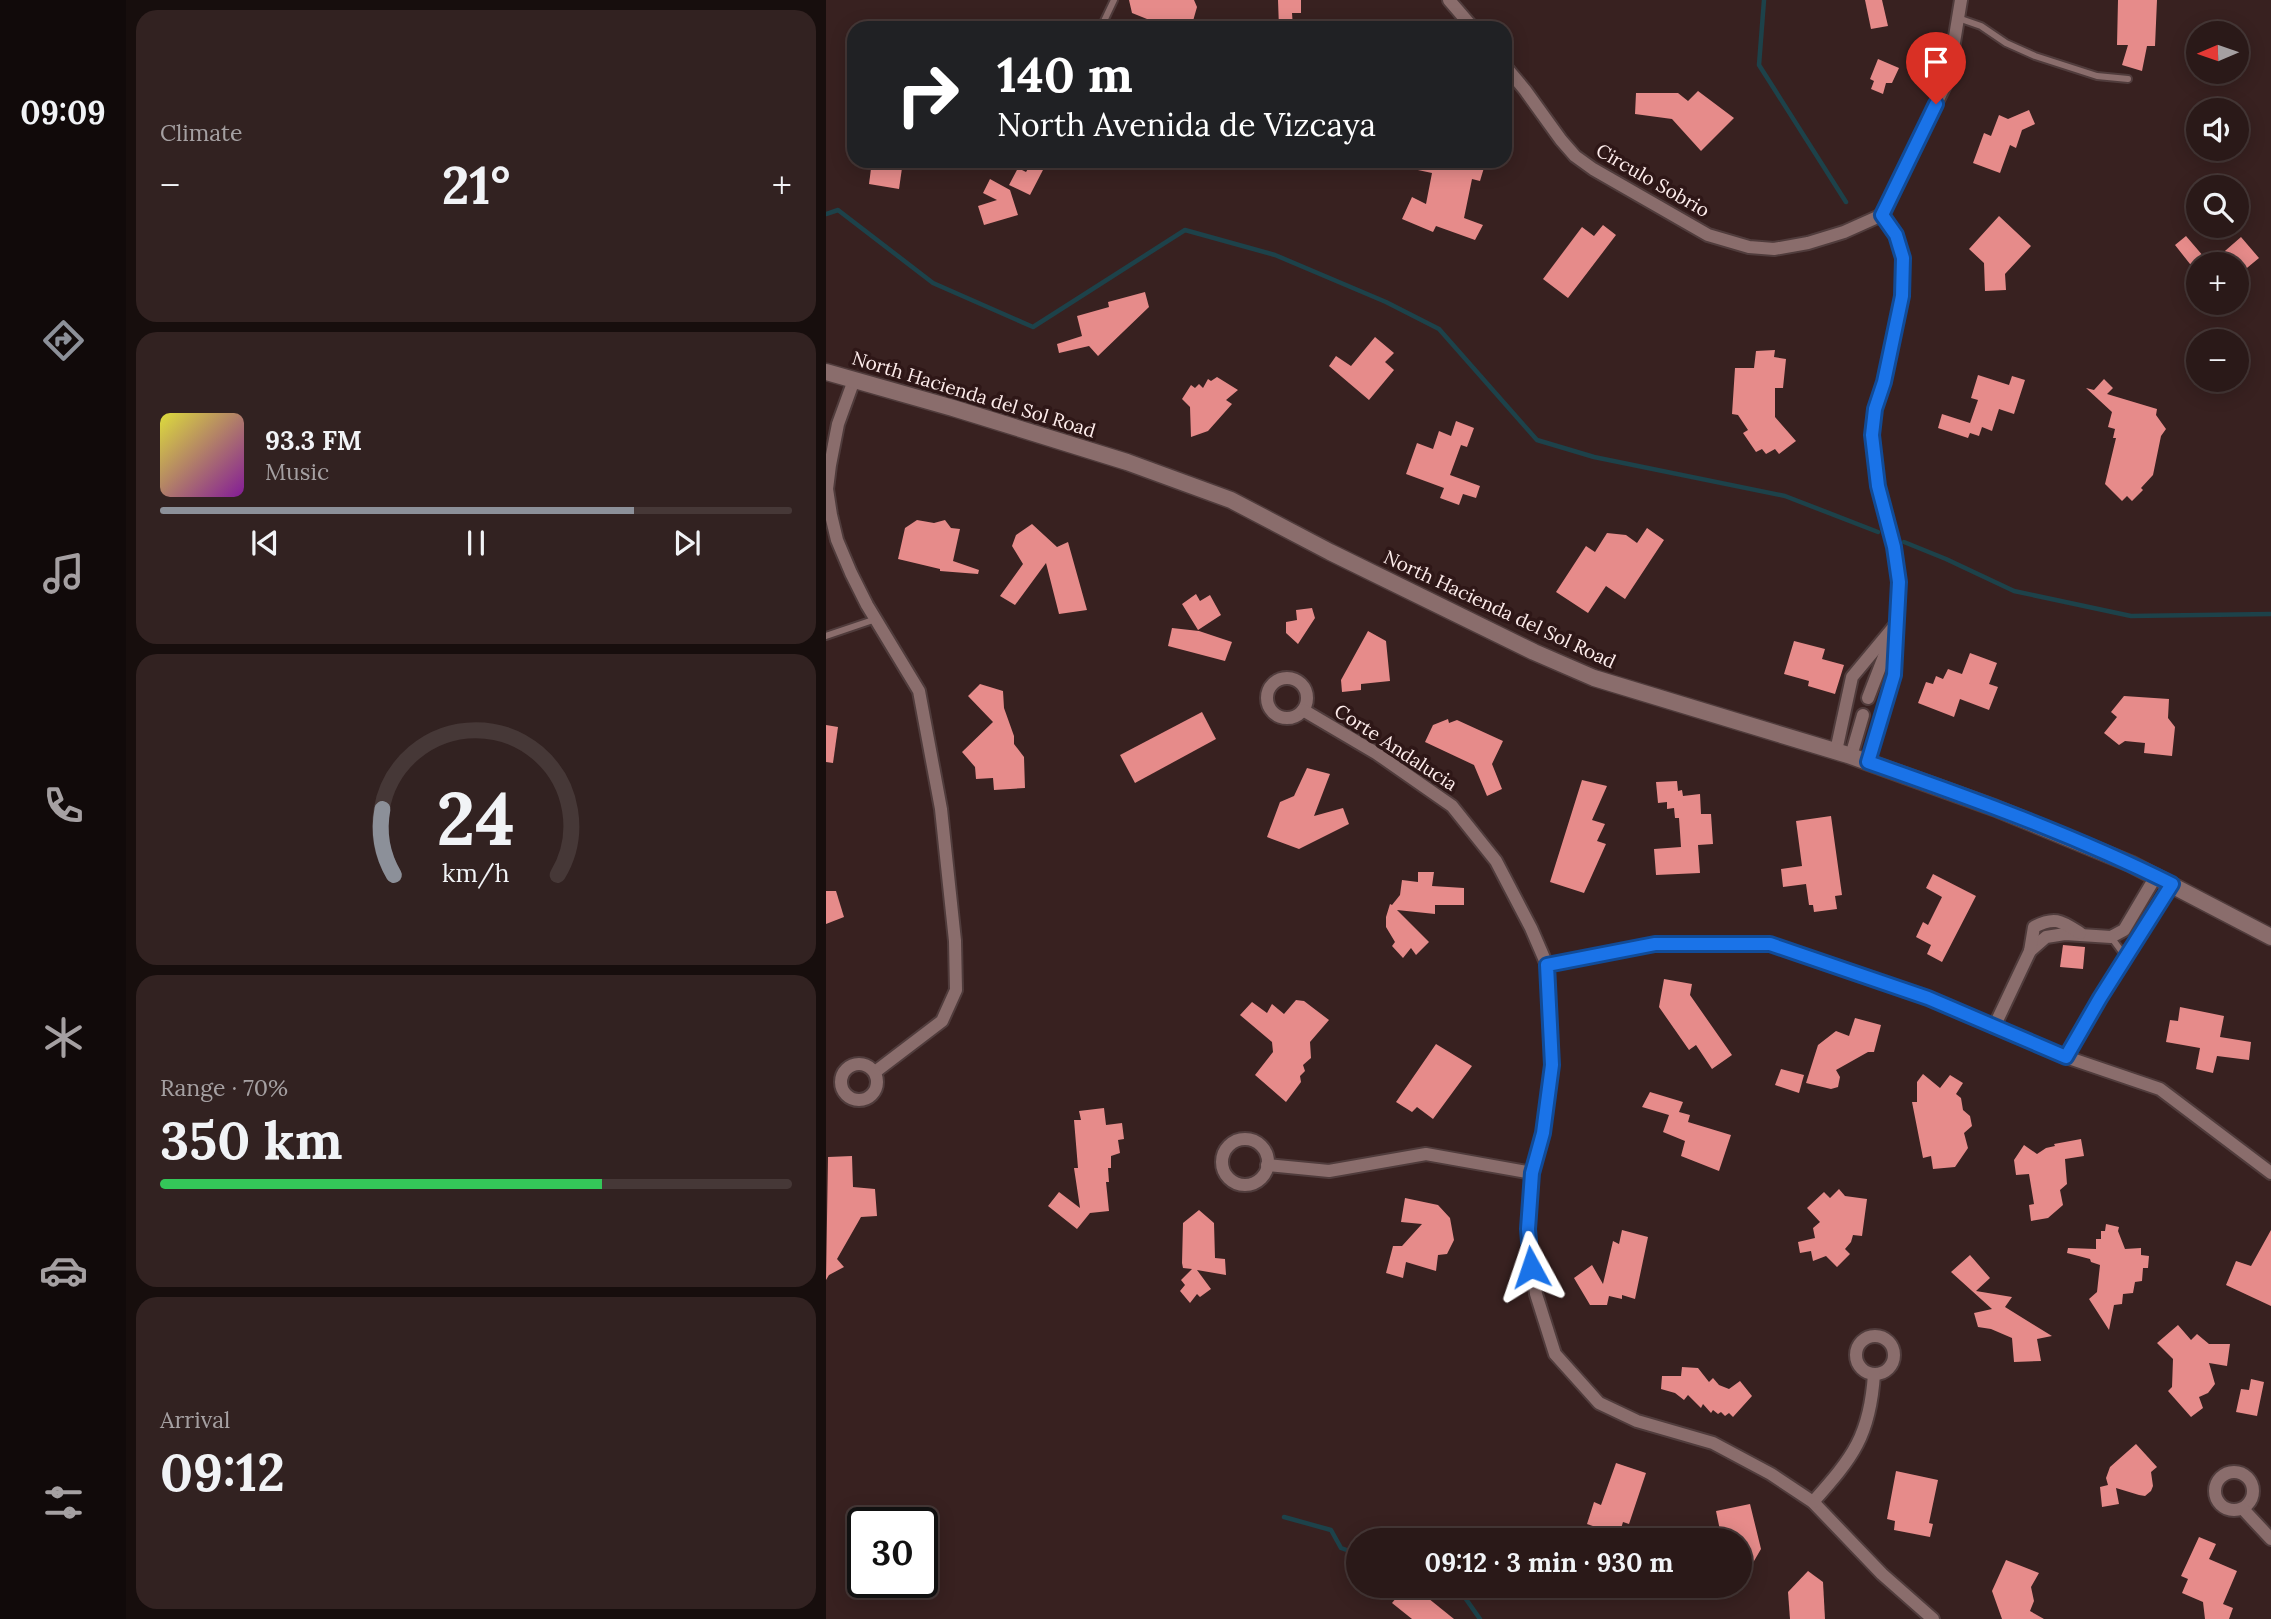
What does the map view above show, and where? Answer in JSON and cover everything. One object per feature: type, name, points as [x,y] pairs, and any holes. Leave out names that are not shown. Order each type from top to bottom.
[{"type":"street","points":[[1449,0],[1467,21]]},
{"type":"street","points":[[1868,762],[1894,675],[1899,582],[1894,547],[1878,486],[1872,435],[1875,409],[1884,382],[1902,296],[1903,258],[1896,235],[1882,215],[1948,79],[1961,0]]},
{"type":"street","name":"Circulo Sobrio","points":[[1512,74],[1575,156],[1641,198],[1708,235],[1749,247],[1774,249],[1808,243],[1844,232],[1882,215]]},
{"type":"street","name":"North Hacienda del Sol Road","points":[[826,372],[1127,462],[1231,500],[1342,558],[1534,652],[1594,678],[1844,754],[1996,808],[2157,876],[2271,937]]},
{"type":"street","points":[[854,380],[838,424],[827,489],[837,540],[851,573],[919,691],[941,809],[955,941],[956,990],[942,1021],[874,1072]]},
{"type":"street","points":[[1868,698],[1897,623]]},
{"type":"street","points":[[1844,754],[1852,677],[1897,623]]},
{"type":"street","name":"Corte Andalucia","points":[[1303,710],[1376,754],[1452,806],[1496,861],[1547,965]]},
{"type":"street","points":[[1844,754],[1863,715]]},
{"type":"street","points":[[1994,1027],[2030,951],[2046,937],[2066,934],[2111,937],[2124,930],[2157,876]]},
{"type":"street","points":[[2066,1057],[2172,884]]},
{"type":"street","points":[[1933,1619],[1882,1574],[1813,1502],[1771,1474],[1713,1443],[1637,1421],[1599,1403],[1555,1354],[1536,1294],[1528,1229],[1532,1173],[1543,1133],[1552,1065],[1547,965],[1655,944],[1770,944],[1928,998],[2066,1057],[2160,1089],[2271,1173]]},
{"type":"street","points":[[1268,1165],[1328,1171],[1426,1154],[1532,1173]]},
{"type":"street","points":[[1813,1502],[1847,1463],[1863,1435],[1870,1416],[1874,1374]]},
{"type":"street","points":[[2243,1508],[2271,1539]]},
{"type":"lane","points":[[1104,21],[1114,0]]},
{"type":"lane","points":[[1958,18],[1981,26],[2006,43],[2035,56],[2097,76],[2128,79]]},
{"type":"lane","points":[[826,636],[876,620]]},
{"type":"lane","points":[[2111,937],[2126,958]]},
{"type":"building","points":[[1129,0],[1194,0],[1197,7],[1193,21],[1152,21],[1132,13]]},
{"type":"building","points":[[1278,0],[1301,0],[1301,13],[1292,13],[1293,21],[1279,21]]},
{"type":"building","points":[[1865,0],[1882,0],[1888,26],[1871,29]]},
{"type":"building","points":[[2118,0],[2157,0],[2155,46],[2147,46],[2142,71],[2122,65],[2128,45],[2117,45]]},
{"type":"building","points":[[1878,59],[1899,68],[1892,83],[1886,83],[1883,94],[1871,89],[1874,81],[1870,79]]},
{"type":"building","points":[[1698,91],[1734,118],[1701,151],[1672,119],[1635,114],[1636,93],[1678,93],[1688,101]]},
{"type":"building","points":[[2029,110],[2035,124],[2022,130],[2016,148],[2010,145],[2000,173],[1973,163],[1984,133],[1991,136],[1999,115],[2008,119]]},
{"type":"building","points":[[871,168],[902,168],[899,189],[869,184]]},
{"type":"building","points":[[1018,168],[1026,172],[1028,168],[1044,168],[1030,195],[1009,185]]},
{"type":"building","points":[[1408,168],[1484,168],[1480,181],[1472,179],[1464,218],[1483,225],[1475,240],[1436,226],[1433,232],[1402,219],[1412,197],[1426,204],[1432,173]]},
{"type":"building","points":[[990,179],[1010,190],[1018,215],[984,225],[978,206],[997,200],[983,193]]},
{"type":"building","points":[[1999,216],[2031,246],[2005,274],[2006,290],[1985,291],[1984,263],[1969,249]]},
{"type":"building","points":[[1603,225],[1616,235],[1568,298],[1543,279],[1582,227],[1594,236]]},
{"type":"building","points":[[2186,236],[2200,252],[2186,252],[2186,259],[2175,245]]},
{"type":"building","points":[[2242,238],[2259,258],[2249,266],[2249,252],[2224,252]]},
{"type":"building","points":[[1145,292],[1149,307],[1098,356],[1089,346],[1059,353],[1057,344],[1082,336],[1077,316],[1109,307],[1108,302]]},
{"type":"building","points":[[1375,337],[1394,353],[1385,362],[1394,370],[1369,400],[1329,366],[1336,356],[1351,366]]},
{"type":"building","points":[[1775,350],[1774,357],[1786,359],[1783,388],[1775,388],[1775,417],[1796,441],[1779,454],[1775,449],[1766,454],[1762,449],[1756,452],[1743,433],[1748,430],[1738,415],[1732,414],[1735,368],[1754,368],[1756,351]]},
{"type":"building","points":[[1978,375],[2009,385],[2012,376],[2025,380],[2014,414],[1999,409],[1992,431],[1982,427],[1979,436],[1970,433],[1968,438],[1938,428],[1942,414],[1970,423],[1978,400],[1971,398]]},
{"type":"building","points":[[1217,377],[1238,390],[1226,400],[1232,404],[1208,431],[1191,437],[1190,407],[1182,399],[1191,385],[1195,388],[1199,384],[1203,388],[1208,379],[1211,381]]},
{"type":"building","points":[[2104,379],[2113,388],[2107,394],[2157,409],[2156,415],[2166,429],[2161,436],[2153,475],[2132,501],[2127,496],[2122,501],[2105,484],[2116,438],[2113,438],[2115,429],[2108,427],[2112,412],[2086,388],[2094,390]]},
{"type":"building","points":[[1456,421],[1474,428],[1467,447],[1461,445],[1450,475],[1480,486],[1476,498],[1463,494],[1459,505],[1440,498],[1444,488],[1406,474],[1417,443],[1433,449],[1439,431],[1451,436]]},
{"type":"building","points":[[917,520],[934,523],[945,520],[951,528],[960,529],[953,561],[979,570],[978,574],[940,571],[898,559],[905,528]]},
{"type":"building","points":[[1032,524],[1057,547],[1068,542],[1087,610],[1059,614],[1046,563],[1015,605],[1000,596],[1023,564],[1012,546],[1016,535]]},
{"type":"building","points":[[1647,528],[1664,540],[1625,599],[1606,586],[1588,613],[1556,592],[1586,546],[1595,552],[1607,533],[1626,535],[1637,543]]},
{"type":"building","points":[[1196,594],[1200,601],[1210,595],[1221,615],[1198,630],[1182,604]]},
{"type":"building","points":[[1312,608],[1315,618],[1298,644],[1286,633],[1286,622],[1297,620],[1296,610]]},
{"type":"building","points":[[1172,628],[1199,631],[1232,642],[1225,661],[1168,646]]},
{"type":"building","points":[[1368,631],[1386,641],[1390,681],[1361,684],[1361,690],[1342,692],[1341,680]]},
{"type":"building","points":[[1794,641],[1825,649],[1822,659],[1844,665],[1835,694],[1808,686],[1809,681],[1784,674]]},
{"type":"building","points":[[1970,653],[1997,663],[1989,684],[1998,687],[1989,710],[1960,699],[1954,717],[1918,703],[1926,682],[1933,684],[1936,676],[1943,679],[1948,669],[1962,674]]},
{"type":"building","points":[[980,684],[1003,691],[1004,708],[1014,736],[1014,744],[1024,757],[1025,788],[994,790],[993,778],[976,779],[975,767],[962,752],[993,722],[968,696]]},
{"type":"building","points":[[2124,696],[2169,699],[2168,718],[2175,727],[2172,756],[2144,753],[2145,743],[2125,741],[2119,745],[2104,733],[2117,717],[2111,712]]},
{"type":"building","points":[[1202,712],[1216,739],[1135,783],[1120,755]]},
{"type":"building","points":[[1448,719],[1449,723],[1457,720],[1503,741],[1492,764],[1502,789],[1487,796],[1474,765],[1425,742],[1433,725]]},
{"type":"building","points":[[826,725],[838,727],[833,763],[826,762]]},
{"type":"building","points":[[1307,768],[1330,774],[1314,816],[1343,808],[1349,824],[1299,849],[1267,837],[1280,802],[1294,796]]},
{"type":"building","points":[[1582,780],[1607,786],[1592,820],[1605,824],[1597,841],[1606,844],[1584,893],[1550,882]]},
{"type":"building","points":[[1677,781],[1678,791],[1682,790],[1683,796],[1700,794],[1701,814],[1711,814],[1713,844],[1698,845],[1700,873],[1656,875],[1654,849],[1681,847],[1679,818],[1675,818],[1674,808],[1667,809],[1667,802],[1658,803],[1656,782]]},
{"type":"building","points":[[1831,816],[1842,895],[1835,896],[1837,909],[1814,912],[1813,905],[1809,905],[1806,884],[1783,887],[1781,869],[1802,866],[1796,821]]},
{"type":"building","points":[[1418,872],[1434,872],[1432,886],[1464,888],[1464,905],[1435,905],[1435,914],[1397,910],[1429,942],[1416,955],[1411,948],[1403,958],[1392,946],[1395,942],[1386,927],[1386,917],[1390,904],[1400,895],[1402,880],[1418,882]]},
{"type":"building","points":[[1933,874],[1976,896],[1942,962],[1927,954],[1931,945],[1916,937],[1923,922],[1928,925],[1942,897],[1926,888]]},
{"type":"building","points":[[826,891],[836,891],[844,917],[826,924]]},
{"type":"building","points":[[2063,945],[2085,947],[2083,969],[2060,967]]},
{"type":"building","points":[[1664,979],[1692,984],[1690,995],[1732,1055],[1712,1069],[1696,1045],[1689,1050],[1659,1007]]},
{"type":"building","points":[[1296,1000],[1304,1001],[1329,1020],[1310,1042],[1311,1058],[1303,1065],[1305,1071],[1300,1076],[1301,1082],[1286,1102],[1255,1075],[1273,1052],[1272,1042],[1240,1015],[1252,1002],[1267,1013],[1272,1004],[1284,1014]]},
{"type":"building","points":[[2180,1007],[2224,1016],[2220,1037],[2251,1042],[2249,1060],[2217,1056],[2213,1073],[2196,1069],[2200,1048],[2166,1042],[2170,1020],[2178,1021]]},
{"type":"building","points":[[1855,1018],[1881,1025],[1874,1052],[1868,1052],[1836,1070],[1840,1077],[1838,1087],[1831,1089],[1806,1083],[1818,1045],[1836,1031],[1849,1036]]},
{"type":"building","points":[[1436,1044],[1472,1066],[1433,1119],[1417,1107],[1412,1112],[1396,1102]]},
{"type":"building","points":[[1781,1069],[1804,1075],[1799,1093],[1775,1085]]},
{"type":"building","points":[[1923,1074],[1940,1088],[1950,1075],[1963,1083],[1956,1094],[1961,1098],[1963,1110],[1970,1116],[1972,1126],[1964,1133],[1968,1148],[1955,1167],[1933,1169],[1931,1156],[1923,1158],[1912,1102],[1917,1102],[1917,1082]]},
{"type":"building","points":[[1650,1092],[1683,1102],[1679,1112],[1690,1115],[1688,1122],[1731,1135],[1719,1171],[1681,1156],[1685,1141],[1663,1132],[1669,1115],[1642,1107]]},
{"type":"building","points":[[1104,1108],[1106,1125],[1122,1123],[1124,1139],[1118,1140],[1120,1153],[1111,1156],[1111,1168],[1108,1168],[1109,1182],[1106,1182],[1109,1211],[1090,1213],[1077,1229],[1048,1206],[1059,1192],[1080,1208],[1074,1168],[1078,1168],[1074,1120],[1081,1120],[1079,1111]]},
{"type":"building","points":[[2081,1139],[2084,1156],[2065,1159],[2067,1184],[2060,1190],[2063,1205],[2048,1218],[2031,1221],[2029,1205],[2034,1204],[2029,1174],[2016,1175],[2014,1160],[2024,1145],[2037,1154],[2055,1146],[2054,1144]]},
{"type":"building","points":[[852,1156],[853,1187],[875,1189],[877,1216],[861,1217],[837,1259],[844,1267],[829,1275],[826,1280],[828,1157]]},
{"type":"building","points":[[1839,1189],[1845,1196],[1867,1199],[1862,1236],[1853,1235],[1845,1249],[1850,1254],[1837,1267],[1826,1256],[1813,1261],[1811,1251],[1800,1253],[1798,1242],[1815,1238],[1813,1228],[1820,1222],[1807,1208],[1824,1192],[1830,1198]]},
{"type":"building","points":[[1405,1198],[1438,1205],[1450,1218],[1454,1240],[1447,1254],[1438,1255],[1436,1271],[1406,1262],[1403,1278],[1386,1273],[1393,1246],[1402,1246],[1422,1224],[1401,1222]]},
{"type":"building","points":[[1199,1210],[1214,1223],[1215,1258],[1225,1259],[1226,1275],[1197,1270],[1211,1289],[1200,1297],[1197,1294],[1190,1303],[1180,1291],[1185,1285],[1181,1280],[1192,1269],[1183,1268],[1182,1263],[1183,1223]]},
{"type":"building","points":[[2106,1224],[2119,1227],[2125,1249],[2141,1248],[2141,1255],[2149,1256],[2148,1268],[2143,1268],[2142,1281],[2135,1282],[2133,1293],[2123,1294],[2122,1304],[2114,1305],[2109,1330],[2089,1299],[2097,1292],[2100,1265],[2090,1259],[2067,1253],[2068,1248],[2096,1249],[2096,1239],[2101,1239],[2101,1231],[2105,1231]]},
{"type":"building","points":[[1622,1230],[1648,1237],[1635,1299],[1622,1295],[1622,1299],[1609,1296],[1607,1305],[1590,1305],[1574,1278],[1592,1265],[1603,1284],[1613,1241],[1619,1244]]},
{"type":"building","points":[[2271,1230],[2271,1306],[2226,1285],[2236,1261],[2251,1266]]},
{"type":"building","points":[[1970,1255],[1990,1278],[1976,1291],[2012,1297],[2005,1307],[2052,1336],[2037,1339],[2041,1361],[2014,1362],[2012,1338],[1978,1327],[1974,1313],[1992,1309],[1951,1272]]},
{"type":"building","points":[[2178,1325],[2191,1340],[2197,1334],[2209,1344],[2230,1344],[2227,1366],[2209,1363],[2215,1384],[2208,1393],[2199,1397],[2203,1408],[2191,1417],[2168,1391],[2172,1387],[2173,1359],[2157,1343]]},
{"type":"building","points":[[1682,1367],[1698,1368],[1709,1382],[1713,1378],[1719,1385],[1729,1389],[1740,1381],[1752,1396],[1733,1417],[1729,1413],[1725,1416],[1713,1410],[1711,1413],[1703,1404],[1701,1408],[1688,1395],[1684,1400],[1675,1393],[1661,1389],[1662,1376],[1681,1376]]},
{"type":"building","points":[[2251,1379],[2264,1382],[2257,1416],[2236,1412],[2241,1389],[2249,1390]]},
{"type":"building","points":[[2136,1444],[2157,1467],[2151,1472],[2151,1491],[2145,1496],[2116,1488],[2119,1504],[2102,1507],[2100,1487],[2108,1485],[2106,1478],[2110,1467]]},
{"type":"building","points":[[1616,1463],[1646,1473],[1629,1524],[1623,1522],[1621,1528],[1599,1528],[1587,1524],[1594,1502],[1601,1505]]},
{"type":"building","points":[[1896,1471],[1938,1480],[1929,1523],[1933,1524],[1930,1537],[1894,1530],[1895,1521],[1887,1519]]},
{"type":"building","points":[[1750,1504],[1761,1549],[1752,1564],[1752,1528],[1720,1528],[1716,1511]]},
{"type":"building","points":[[2199,1537],[2216,1544],[2209,1559],[2237,1571],[2223,1604],[2233,1608],[2229,1619],[2205,1619],[2203,1602],[2182,1593],[2188,1579],[2181,1576]]},
{"type":"building","points":[[2006,1560],[2039,1573],[2031,1587],[2034,1601],[2030,1611],[2044,1619],[2002,1619],[1992,1591]]},
{"type":"building","points":[[1808,1571],[1823,1582],[1825,1619],[1790,1619],[1788,1592]]},
{"type":"building","points":[[1396,1598],[1428,1598],[1454,1619],[1412,1619],[1392,1603]]},
{"type":"waterway","points":[[1764,0],[1759,65],[1846,202]]},
{"type":"waterway","points":[[826,214],[838,210],[933,283],[1033,327],[1185,230],[1275,255],[1386,302],[1439,329],[1537,440],[1594,457],[1785,496],[1878,532]]},
{"type":"waterway","points":[[1904,542],[2014,591],[2131,616],[2271,614]]},
{"type":"waterway","points":[[1284,1517],[1331,1530],[1341,1548],[1346,1550]]},
{"type":"waterway","points":[[1465,1598],[1480,1619]]},
{"type":"route","points":[[1531,1267],[1528,1229],[1532,1173],[1543,1133],[1552,1065],[1547,965],[1655,944],[1770,944],[1928,998],[2066,1057],[2172,884],[2131,863],[1996,808],[1868,762],[1894,675],[1899,582],[1894,547],[1878,486],[1872,435],[1875,409],[1884,382],[1902,296],[1903,258],[1896,235],[1882,215],[1936,104]]}]
